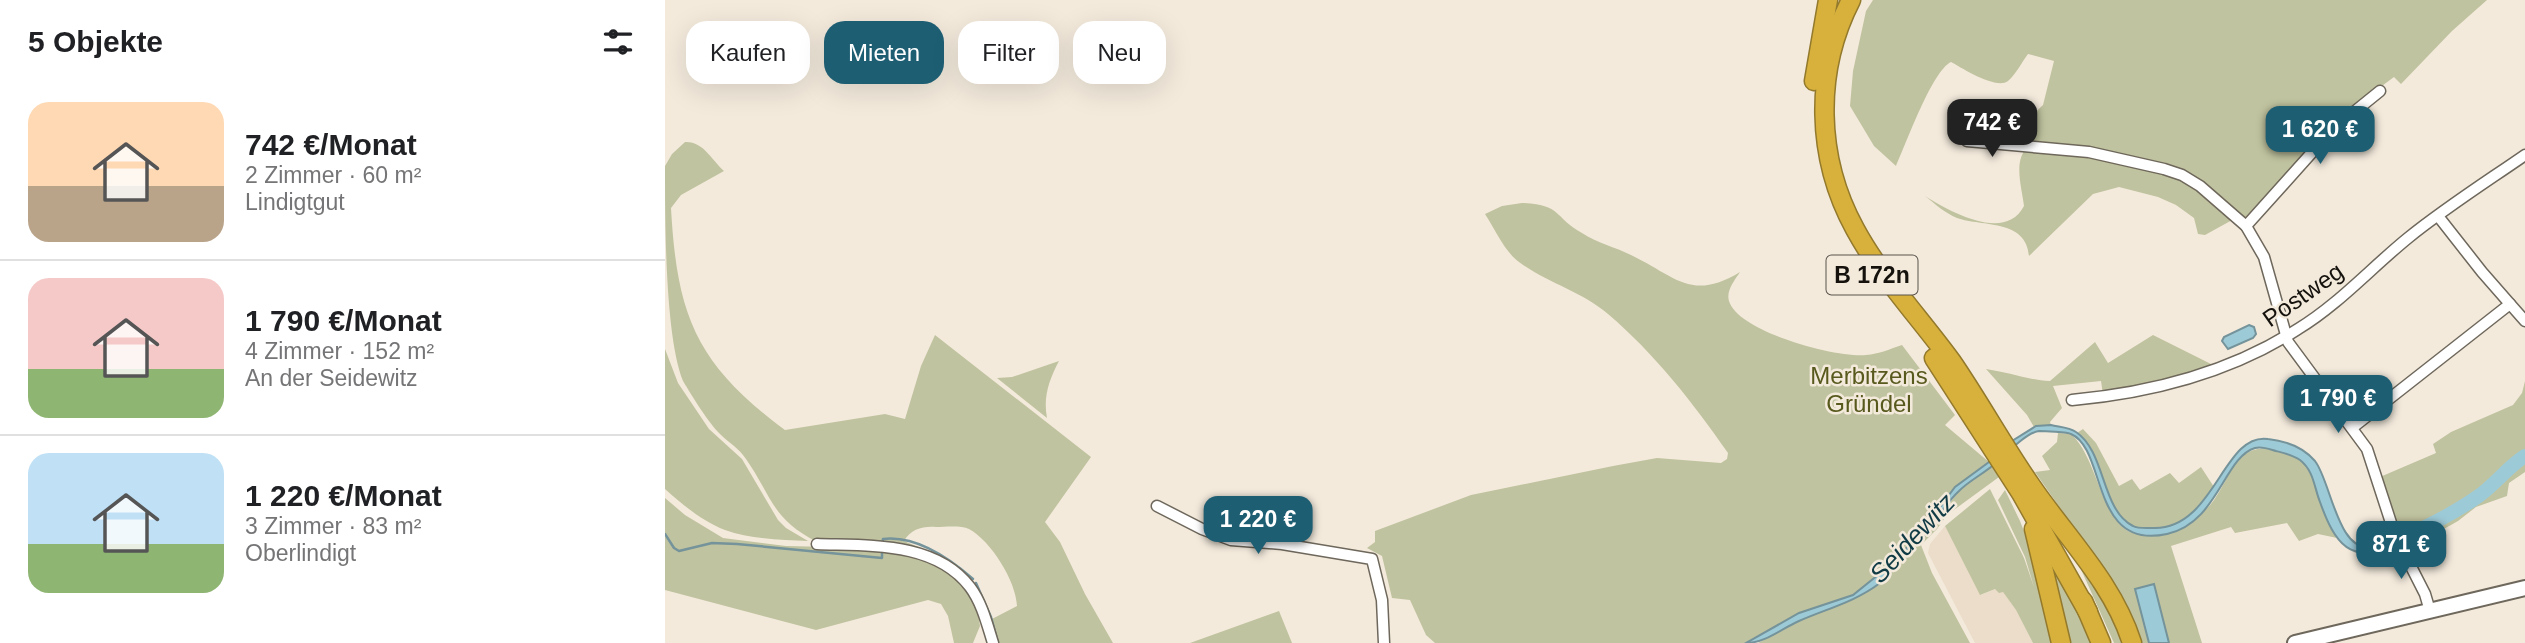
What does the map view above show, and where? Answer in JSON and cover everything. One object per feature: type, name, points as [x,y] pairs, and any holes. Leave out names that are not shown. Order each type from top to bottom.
[{"type":"highway","name":"B 172n","points":[[1818,109],[1819,46],[1828,0]]},
{"type":"highway","name":"B 172n","points":[[1819,46],[1848,2]]},
{"type":"highway","name":"B 172n","points":[[1848,2],[1833,45],[1813,136],[1822,180],[1841,228],[1859,257],[1940,367],[1980,415],[2026,490],[2101,643]]},
{"type":"highway","name":"B 172n","points":[[2026,490],[2109,592],[2132,643]]},
{"type":"highway","points":[[2026,490],[2061,643]]},
{"type":"main road","points":[[2295,643],[2525,588]]},
{"type":"street","points":[[2246,226],[2333,129],[2380,91]]},
{"type":"street","points":[[1968,141],[2089,152],[2164,169],[2200,186],[2246,226],[2264,257],[2285,325],[2285,337],[2367,449],[2395,535],[2425,594],[2430,611]]},
{"type":"street","name":"Postweg","points":[[2072,400],[2113,397],[2174,383],[2229,364],[2285,337],[2324,312],[2438,216],[2525,155]]},
{"type":"street","points":[[2438,216],[2525,321]]},
{"type":"street","points":[[2352,428],[2511,304]]},
{"type":"street","points":[[1157,506],[1202,529],[1231,540],[1282,544],[1372,559],[1381,600],[1384,643]]},
{"type":"street","points":[[817,544],[900,548],[940,563],[969,586],[982,608],[993,643]]},
{"type":"shaded area","points":[[1945,526],[1981,595],[1995,589],[2003,592],[2033,643],[1975,643],[1928,553],[1930,544]]},
{"type":"green space","points":[[1873,0],[2487,0],[2452,31],[2401,84],[2394,77],[2355,106],[2247,221],[2182,173],[2014,144],[2019,128],[2043,105],[2054,61],[2028,54],[2011,78],[2003,83],[1979,77],[1951,62],[1928,93],[1896,166],[1874,146],[1850,106],[1853,71],[1866,11]]},
{"type":"green space","points":[[685,142],[697,144],[724,171],[681,195],[671,208],[674,246],[686,308],[711,359],[730,383],[785,430],[885,414],[905,419],[921,366],[935,335],[1091,457],[1045,522],[1060,542],[1113,643],[995,643],[974,586],[975,584],[992,619],[1017,606],[1016,596],[994,552],[969,529],[922,528],[914,531],[904,541],[947,559],[972,579],[969,581],[931,556],[817,542],[781,515],[743,455],[720,434],[700,409],[683,381],[677,361],[667,278],[665,166],[672,154]]},
{"type":"green space","points":[[2025,150],[2114,159],[2158,169],[2203,190],[2234,219],[2205,235],[2198,234],[2194,218],[2176,205],[2158,197],[2119,187],[2093,194],[2029,256],[2026,244],[2012,230],[1957,218],[1925,196],[1962,216],[1976,220],[2004,222],[2015,217],[2024,206],[2019,169]]},
{"type":"green space","name":"Merbitzens Gründel","points":[[1522,203],[1545,206],[1588,236],[1684,283],[1708,285],[1740,272],[1729,294],[1729,301],[1736,312],[1750,323],[1790,341],[1852,355],[1875,354],[1902,345],[1955,415],[1945,425],[1989,462],[1955,487],[1919,535],[1889,566],[1853,595],[1799,613],[1746,643],[1435,643],[1426,635],[1410,600],[1392,598],[1382,556],[1367,548],[1375,542],[1375,531],[1471,495],[1657,458],[1721,463],[1727,459],[1728,453],[1687,398],[1625,329],[1598,306],[1541,276],[1509,252],[1485,214],[1502,206]]},
{"type":"green space","points":[[2153,335],[2211,366],[2103,395],[2101,381],[2053,386],[2062,408],[2050,422],[2051,425],[2034,427],[2027,415],[1986,369],[2050,381],[2095,342],[2108,363]]},
{"type":"green space","points":[[665,349],[678,383],[709,429],[742,459],[778,520],[808,541],[755,537],[725,530],[686,507],[665,489]]},
{"type":"green space","points":[[1059,361],[1048,389],[1047,418],[997,378],[1012,377]]},
{"type":"green space","points":[[2525,381],[2525,456],[2479,496],[2400,539],[2380,477],[2436,453],[2433,444],[2451,432],[2513,405],[2522,393]]},
{"type":"green space","points":[[2083,429],[2096,443],[2119,486],[2132,479],[2140,490],[2170,473],[2179,483],[2201,467],[2214,487],[2189,516],[2174,525],[2134,527],[2111,501],[2084,439],[2077,433]]},
{"type":"green space","points":[[2058,433],[2071,434],[2080,444],[2112,514],[2120,525],[2130,532],[2167,534],[2183,525],[2211,504],[2243,456],[2263,449],[2291,455],[2309,469],[2319,500],[2337,538],[2318,534],[2299,541],[2287,523],[2235,533],[2231,527],[2171,546],[2202,643],[2139,643],[2110,580],[2035,472],[2050,470],[2042,456],[2057,442]]},
{"type":"green space","points":[[2525,460],[2525,472],[2509,483],[2507,496],[2476,507],[2458,521],[2412,547],[2410,544],[2403,546],[2402,544],[2460,513]]},
{"type":"green space","points":[[1992,466],[1999,477],[1947,515],[1921,545],[1932,573],[1970,643],[1758,643],[1810,616],[1852,600],[1895,568],[1910,547],[1922,539],[1959,491]]},
{"type":"green space","points":[[1990,489],[2024,558],[2034,587],[2025,557],[1998,500],[2005,490],[2020,521],[2029,544],[2056,643],[2033,643],[2003,592],[1999,593],[1995,589],[1980,595],[1945,526]]},
{"type":"green space","points":[[665,498],[685,515],[723,538],[786,546],[881,548],[930,561],[963,583],[977,608],[980,626],[973,643],[954,643],[948,616],[941,604],[928,600],[816,630],[665,590]]},
{"type":"green space","points":[[2071,547],[2113,612],[2123,643],[2114,643]]},
{"type":"green space","points":[[2046,549],[2091,643],[2069,643]]},
{"type":"green space","points":[[1279,611],[1292,643],[1190,643]]},
{"type":"water","points":[[2249,325],[2254,327],[2256,334],[2253,338],[2228,349],[2222,341],[2224,337]]},
{"type":"water","points":[[2051,425],[2073,430],[2086,441],[2115,507],[2123,518],[2135,527],[2154,528],[2175,524],[2191,514],[2240,450],[2253,441],[2268,439],[2294,446],[2315,461],[2343,529],[2351,540],[2361,546],[2373,546],[2392,536],[2396,546],[2367,553],[2346,547],[2326,517],[2305,464],[2291,455],[2260,447],[2244,454],[2209,504],[2184,528],[2167,534],[2142,535],[2125,528],[2112,514],[2082,443],[2069,433],[2039,431],[2023,439],[1959,491],[1923,537],[1880,583],[1851,600],[1766,638],[1746,643],[1799,613],[1853,595],[1889,566],[1919,535],[1955,487],[2012,441],[2036,426]]},
{"type":"water","points":[[2525,456],[2525,460],[2460,513],[2402,543],[2400,539],[2479,496]]},
{"type":"water","points":[[2154,584],[2169,643],[2149,643],[2135,589]]},
{"type":"waterway","name":"Seidewitz","points":[[2389,544],[2436,522],[2469,502],[2525,456]]},
{"type":"waterway","points":[[665,534],[679,551],[712,543],[882,558],[882,551]]},
{"type":"waterway","points":[[882,545],[883,539],[920,544],[943,556],[973,579]]},
{"type":"waterway","points":[[976,583],[991,617],[998,643]]}]
